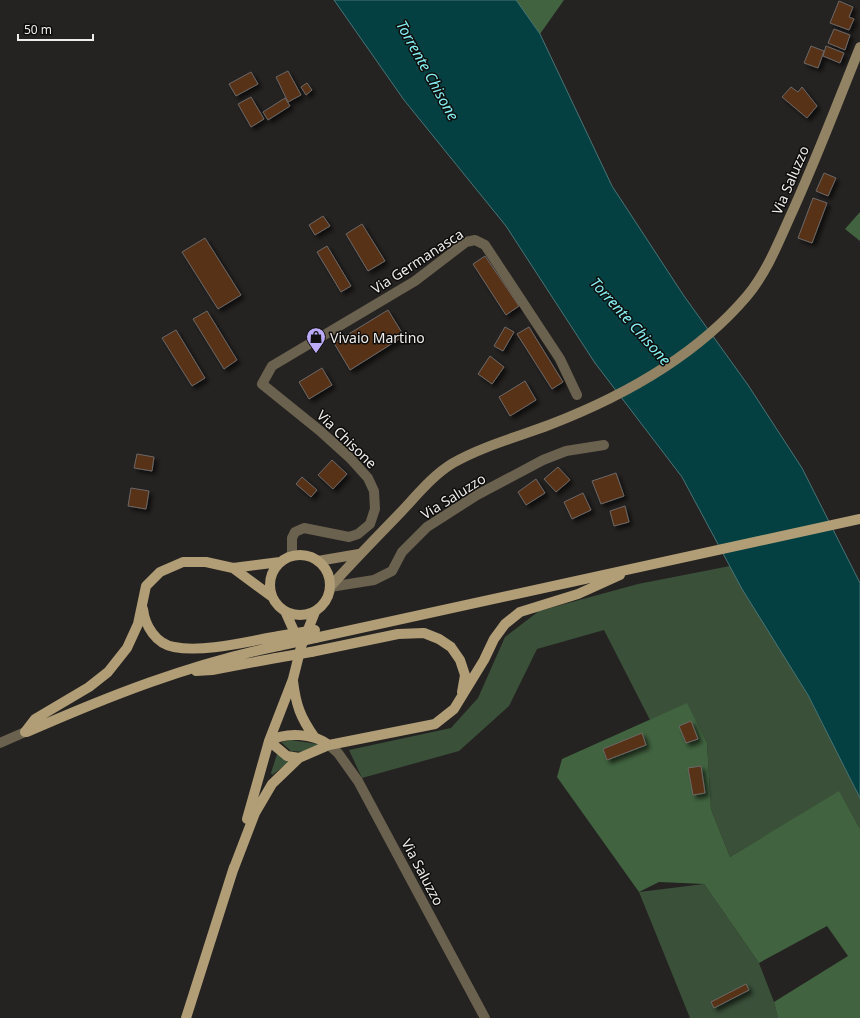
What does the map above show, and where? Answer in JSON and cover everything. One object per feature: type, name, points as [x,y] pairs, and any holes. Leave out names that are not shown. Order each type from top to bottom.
[{"type":"main road","name":"Via Saluzzo","points":[[330,587],[359,554],[431,480],[453,463],[495,444],[593,407],[643,381],[704,338],[729,315],[756,285],[777,248],[860,46]]},
{"type":"main road","points":[[142,601],[145,621],[154,636],[173,647],[198,648],[278,641],[315,634],[356,629],[860,519]]},
{"type":"main road","points":[[318,561],[359,554]]},
{"type":"main road","points":[[25,732],[35,719],[84,690],[108,672],[127,648],[138,624],[146,586],[160,572],[183,562],[206,562],[233,568],[280,562],[292,556],[306,556],[318,561],[325,568],[330,577],[328,597],[322,606],[315,612],[305,615],[294,615],[277,605],[271,596],[233,568]]},
{"type":"main road","points":[[271,596],[270,578],[274,569],[280,562]]},
{"type":"main road","points":[[232,873],[255,813],[272,784],[299,758],[329,745],[435,724],[454,709],[494,639],[505,624],[520,612],[578,594],[642,566]]},
{"type":"main road","points":[[285,611],[301,647]]},
{"type":"main road","points":[[186,1018],[232,873],[269,741],[293,679],[301,647],[315,612]]},
{"type":"main road","points":[[178,672],[212,670],[398,634],[424,633],[439,639],[451,647],[460,660],[464,675],[460,699]]},
{"type":"main road","points":[[25,732],[95,702],[178,672],[278,641]]},
{"type":"main road","points":[[293,679],[296,704],[306,726],[315,738]]},
{"type":"main road","points":[[269,741],[283,736],[315,738],[329,745]]},
{"type":"main road","points":[[269,741],[287,756],[299,758]]},
{"type":"street","name":"Via Germanasca","points":[[262,384],[272,366],[415,282],[466,242],[475,240],[485,245],[560,359],[577,395]]},
{"type":"street","name":"Via Chisone","points":[[262,384],[319,430],[350,458],[368,478],[374,491],[375,509],[370,524],[358,534],[349,537],[304,528],[295,532],[292,538],[292,556]]},
{"type":"street","name":"Via Saluzzo","points":[[330,587],[374,580],[392,571],[402,552],[427,527],[478,495],[544,460],[566,451],[604,445]]},
{"type":"street","points":[[0,744],[25,732]]},
{"type":"street","name":"Via Saluzzo","points":[[329,745],[338,753],[358,782],[485,1018]]},
{"type":"green space","points":[[516,0],[564,0],[540,34]]},
{"type":"green space","points":[[860,212],[860,241],[845,229]]},
{"type":"green space","points":[[730,566],[808,695],[860,798],[860,829],[839,792],[730,857],[711,809],[707,743],[687,704],[650,720],[604,630],[537,649],[509,706],[459,751],[362,778],[349,750],[451,728],[478,698],[505,637],[539,611],[638,584]]},
{"type":"green space","points":[[687,703],[707,743],[711,809],[730,857],[839,791],[860,829],[860,1018],[778,1018],[774,1002],[848,956],[827,926],[759,963],[704,884],[659,882],[639,892],[557,777],[562,759]]},
{"type":"green space","points":[[290,740],[318,744],[316,748],[305,752],[291,751],[281,742]]},
{"type":"green space","points":[[277,754],[292,760],[272,775],[271,773]]},
{"type":"green space","points":[[704,884],[759,963],[774,1002],[778,1018],[690,1018],[639,892]]},
{"type":"water","name":"Torrente Chisone","points":[[334,0],[516,0],[540,34],[612,186],[684,296],[748,385],[802,468],[860,583],[860,798],[808,695],[742,589],[682,477],[595,363],[506,226],[404,100]]},
{"type":"building","points":[[839,1],[853,7],[849,17],[854,19],[849,30],[830,23]]},
{"type":"building","points":[[834,29],[850,35],[845,50],[828,43]]},
{"type":"building","points":[[811,46],[824,51],[818,68],[804,63]]},
{"type":"building","points":[[826,46],[844,53],[840,63],[823,56]]},
{"type":"building","points":[[288,71],[301,95],[288,102],[276,77]]},
{"type":"building","points":[[251,72],[258,84],[236,96],[229,84]]},
{"type":"building","points":[[307,83],[312,90],[306,95],[301,87]]},
{"type":"building","points":[[791,87],[798,92],[802,87],[817,106],[807,118],[782,97]]},
{"type":"building","points":[[251,97],[264,119],[251,127],[238,104]]},
{"type":"building","points":[[285,98],[290,106],[268,120],[263,112]]},
{"type":"building","points":[[824,173],[836,178],[828,196],[816,191]]},
{"type":"building","points":[[813,198],[827,203],[812,243],[798,238]]},
{"type":"building","points":[[323,216],[330,226],[315,235],[309,225]]},
{"type":"building","points":[[362,224],[385,261],[368,271],[346,234]]},
{"type":"building","points":[[205,238],[241,295],[218,309],[182,252]]},
{"type":"building","points":[[327,246],[351,286],[341,292],[317,252]]},
{"type":"building","points":[[485,256],[519,306],[506,315],[473,264]]},
{"type":"building","points":[[388,310],[404,336],[350,370],[334,343]]},
{"type":"building","points":[[207,311],[237,360],[224,369],[193,319]]},
{"type":"building","points":[[505,327],[514,332],[503,351],[494,346]]},
{"type":"building","points":[[529,327],[563,382],[552,389],[517,334]]},
{"type":"building","points":[[176,330],[205,378],[192,386],[162,338]]},
{"type":"building","points":[[490,356],[504,367],[492,384],[478,374]]},
{"type":"building","points":[[322,368],[332,385],[309,399],[299,382]]},
{"type":"building","points":[[525,381],[536,400],[510,416],[499,397]]},
{"type":"building","points":[[137,454],[154,457],[152,471],[134,468]]},
{"type":"building","points":[[332,460],[347,474],[333,489],[318,475]]},
{"type":"building","points":[[558,467],[570,480],[556,492],[544,479]]},
{"type":"building","points":[[616,473],[624,496],[601,504],[592,481]]},
{"type":"building","points":[[302,477],[317,490],[311,497],[296,484]]},
{"type":"building","points":[[536,479],[545,493],[526,505],[518,492]]},
{"type":"building","points":[[131,488],[149,491],[146,509],[128,506]]},
{"type":"building","points":[[583,493],[591,510],[572,519],[564,502]]},
{"type":"building","points":[[625,506],[629,522],[614,526],[610,511]]},
{"type":"building","points":[[691,721],[698,739],[686,743],[679,726]]},
{"type":"building","points":[[642,733],[646,745],[607,760],[603,749]]},
{"type":"building","points":[[701,766],[705,793],[693,795],[688,768]]},
{"type":"building","points":[[746,984],[749,990],[714,1008],[711,1002]]},
{"type":"place","name":"Vivaio Martino","points":[[316,354]]}]
